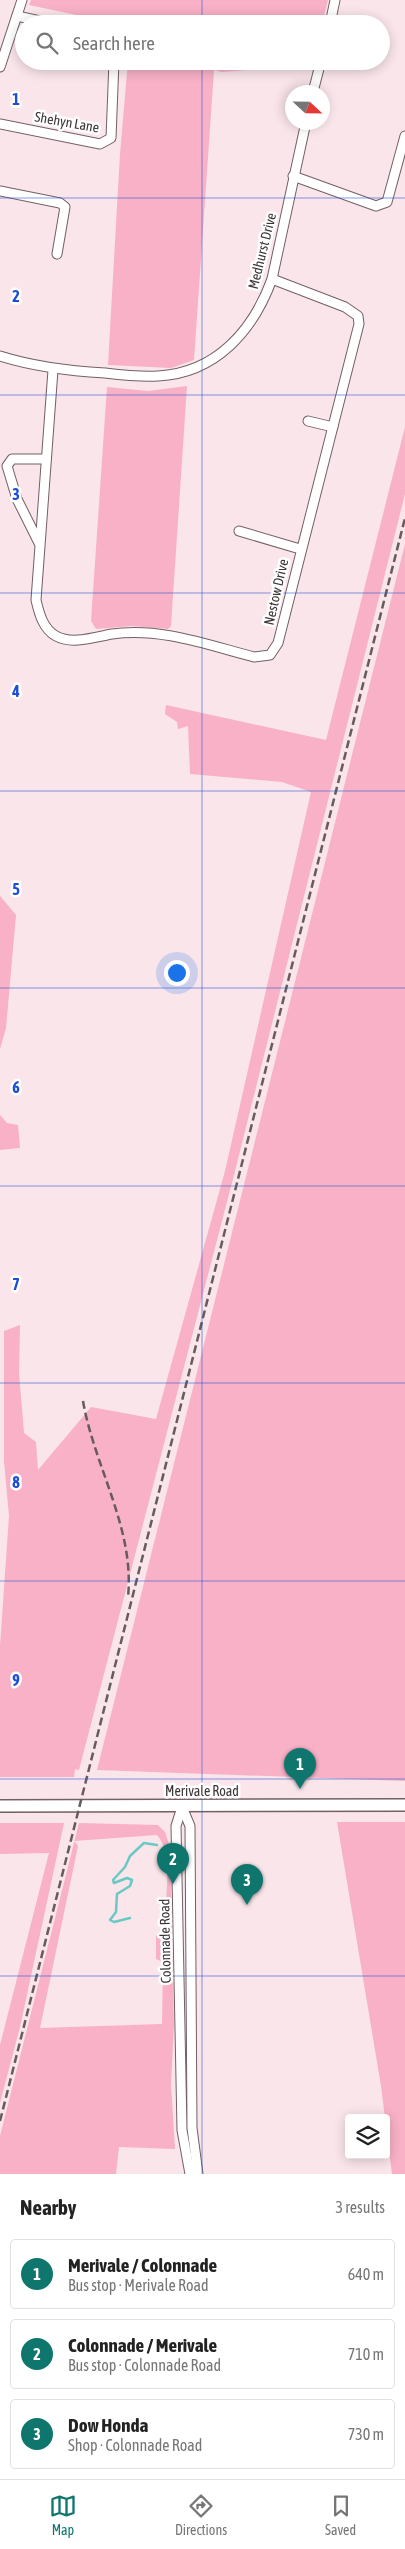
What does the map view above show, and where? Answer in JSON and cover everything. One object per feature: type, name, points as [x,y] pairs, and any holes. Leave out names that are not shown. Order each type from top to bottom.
[{"type":"main road","name":"Merivale Road","points":[[0,1806],[405,1805]]},
{"type":"street","points":[[17,15],[22,0]]},
{"type":"street","points":[[332,15],[335,0]]},
{"type":"street","points":[[0,67],[15,22]]},
{"type":"street","name":"Shehyn Lane","points":[[0,124],[100,144],[106,142],[111,138],[114,70]]},
{"type":"street","points":[[316,85],[319,70]]},
{"type":"street","name":"Medhurst Drive","points":[[0,356],[53,370],[158,376],[178,374],[212,361],[243,334],[264,300],[272,279],[304,130]]},
{"type":"street","points":[[293,176],[376,206],[388,202],[405,136]]},
{"type":"street","points":[[0,191],[60,202],[66,207],[57,254]]},
{"type":"street","name":"Nestow Drive","points":[[53,370],[36,600],[40,616],[48,630],[54,635],[72,640],[112,634],[152,633],[254,657],[270,655],[278,643],[300,549],[359,324],[358,316],[345,307],[272,279]]},
{"type":"street","points":[[308,420],[333,427]]},
{"type":"street","name":"Nestow Drive","points":[[39,543],[17,499],[7,466],[12,458],[46,459]]},
{"type":"street","points":[[239,531],[300,549]]},
{"type":"street","name":"Colonnade Road","points":[[182,1807],[176,1826],[182,2130],[190,2174]]},
{"type":"street","name":"Colonnade Road","points":[[182,1807],[190,1826],[192,2128],[198,2174]]},
{"type":"shaded area","points":[[31,0],[328,0],[324,15],[76,15],[29,5]]},
{"type":"shaded area","points":[[127,70],[214,70],[194,360],[171,368],[108,365],[120,154]]},
{"type":"shaded area","points":[[214,70],[248,70],[222,72]]},
{"type":"shaded area","points":[[187,386],[171,626],[168,629],[131,626],[96,629],[91,621],[107,387],[148,391]]},
{"type":"shaded area","points":[[405,427],[405,494],[235,1171],[79,1770],[75,1769],[74,1777],[0,1777],[0,1646],[9,1516],[4,1461],[4,1331],[20,1325],[19,1373],[24,1433],[36,1442],[38,1470],[91,1407],[156,1419],[225,1171],[311,792],[282,782],[190,774],[188,726],[178,729],[177,722],[165,714],[166,705],[326,740]]},
{"type":"shaded area","points":[[405,544],[405,1781],[97,1770]]},
{"type":"shaded area","points":[[0,896],[16,915],[6,1028],[0,1049]]},
{"type":"shaded area","points":[[0,1115],[7,1123],[18,1125],[20,1148],[0,1150]]},
{"type":"shaded area","points":[[337,1822],[405,1822],[405,2174],[392,2174],[390,2114],[384,2114]]},
{"type":"shaded area","points":[[0,1823],[64,1823],[20,2027],[0,2103],[0,2045],[49,1853],[0,1854]]},
{"type":"shaded area","points":[[79,1823],[158,1825],[165,1832],[170,1847],[174,2024],[171,2084],[175,2149],[119,2147],[116,2174],[0,2174],[0,2136],[74,1841]],"holes":[[[157,1835],[162,1843],[167,1867],[163,1932],[156,1936],[156,1959],[163,1962],[162,2024],[40,2028],[78,1846],[74,1841]]]},
{"type":"waterway","points":[[130,1918],[114,1922],[110,1920],[116,1912],[117,1894],[130,1886],[132,1880],[127,1878],[114,1883],[113,1880],[125,1867],[130,1856],[144,1843],[157,1845]]},
{"type":"railway","points":[[0,2121],[405,518]]},
{"type":"railway","points":[[83,1401],[88,1425],[120,1522],[129,1572],[128,1597]]},
{"type":"place","name":"Merivale / Colonnade","points":[[300,1789]]},
{"type":"place","name":"Colonnade / Merivale","points":[[173,1884]]},
{"type":"place","name":"Dow Honda","points":[[247,1905]]}]
